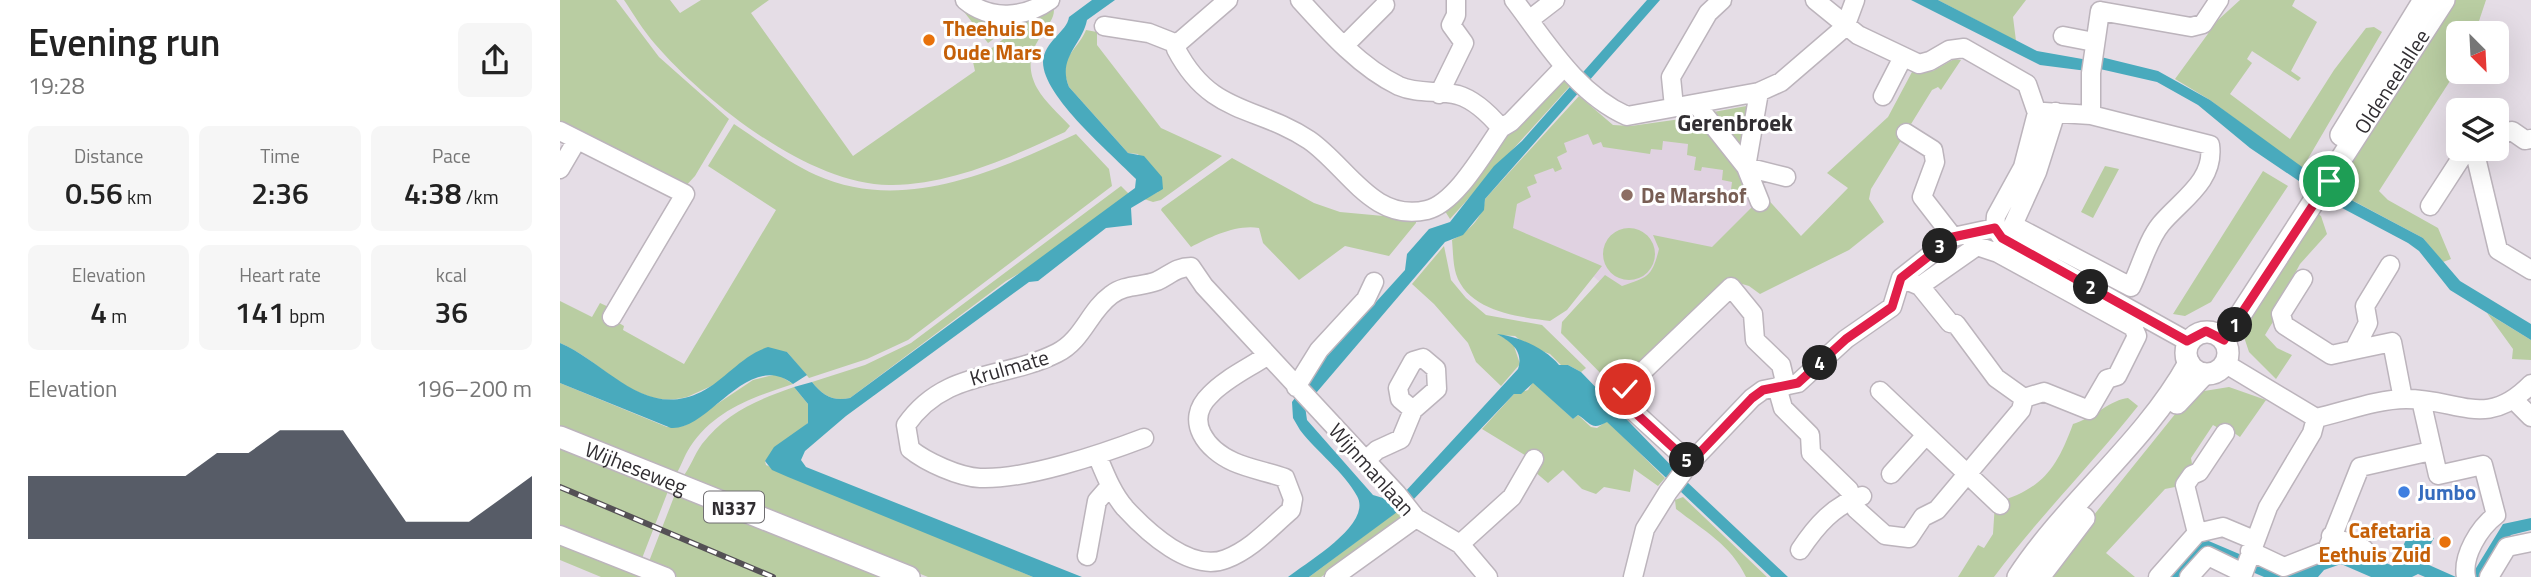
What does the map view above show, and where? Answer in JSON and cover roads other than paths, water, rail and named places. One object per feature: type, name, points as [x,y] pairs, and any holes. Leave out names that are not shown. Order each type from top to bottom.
[{"type":"main road","name":"Oldeneelallee","points":[[2323,177],[2424,0]]},
{"type":"main road","name":"Oldeneelallee","points":[[2218,336],[2444,0]]},
{"type":"main road","points":[[2201,332],[2218,336],[2229,354],[2226,363],[2217,372],[2196,369],[2185,354],[2187,341],[2201,332]]},
{"type":"main road","points":[[2018,577],[2032,556],[2196,369]]},
{"type":"main road","points":[[2039,577],[2190,386],[2196,369]]},
{"type":"main road","name":"Wijheseweg","points":[[560,437],[909,577]]},
{"type":"street","points":[[965,0],[988,12],[1016,15],[1036,10],[1050,0]]},
{"type":"street","points":[[1228,0],[1177,44],[1176,49],[1186,66],[1206,89],[1230,106],[1278,124],[1310,141],[1367,195],[1402,212],[1429,209],[1448,199],[1501,128],[1569,71]]},
{"type":"street","points":[[1300,0],[1344,46],[1396,84],[1459,96],[1474,103],[1501,128]]},
{"type":"street","points":[[1439,94],[1464,43],[1451,25],[1456,15],[1456,0]]},
{"type":"street","points":[[1514,0],[1569,71],[1609,108],[1627,116],[1759,92],[1781,82],[1845,27],[1855,0]]},
{"type":"street","points":[[1529,20],[1555,0]]},
{"type":"street","points":[[1674,107],[1671,77],[1674,69],[1708,13],[1723,0]]},
{"type":"street","points":[[1815,0],[1845,27],[1919,64],[1949,50],[1964,48],[2027,84],[2037,113],[2023,167],[1996,216],[1995,228],[2002,238],[2187,341]]},
{"type":"street","points":[[2091,115],[2093,57],[2100,11],[2191,27],[2203,24],[2219,0]]},
{"type":"street","points":[[1344,46],[1385,5]]},
{"type":"street","points":[[1104,26],[1149,33],[1177,44]]},
{"type":"street","points":[[2063,36],[2093,57]]},
{"type":"street","points":[[1883,96],[1903,57]]},
{"type":"street","points":[[1746,167],[1759,92]]},
{"type":"street","points":[[1696,104],[1746,167],[1760,202]]},
{"type":"street","points":[[2037,113],[2056,112],[2091,115],[2210,145],[2212,158],[2206,174],[2182,205],[2161,224],[2131,287],[2013,225],[2037,172],[2056,112]]},
{"type":"street","points":[[560,131],[685,194],[612,317]]},
{"type":"street","points":[[2509,132],[2525,140],[2531,138]]},
{"type":"street","points":[[1906,133],[1933,150],[1935,162],[1922,197],[1953,237]]},
{"type":"street","points":[[560,169],[578,140]]},
{"type":"street","points":[[2430,206],[2459,161]]},
{"type":"street","points":[[2477,161],[2498,250],[2531,270]]},
{"type":"street","points":[[1746,167],[1786,177]]},
{"type":"street","points":[[1633,577],[1645,529],[1668,492],[1688,466],[1752,398],[1763,390],[1798,383],[1846,339],[1892,307],[1901,278],[1953,237],[1995,228]]},
{"type":"street","points":[[1920,286],[1977,246],[1998,253],[2133,327],[2137,335],[2117,376],[2107,379],[2089,410],[2044,392],[2024,398]]},
{"type":"street","points":[[2354,349],[2368,323],[2365,306],[2390,265]]},
{"type":"street","name":"Krulmate","points":[[1144,438],[1097,455],[1000,476],[978,478],[918,456],[910,449],[906,425],[917,408],[966,379],[1029,364],[1059,353],[1080,337],[1110,296],[1126,287],[1156,282],[1180,267],[1191,267]]},
{"type":"street","name":"Wijnmanlaan","points":[[1191,267],[1204,286],[1413,513],[1460,544],[1483,576]]},
{"type":"street","points":[[1901,278],[1920,286],[1950,323],[1956,324],[1996,378],[2024,398]]},
{"type":"street","points":[[2303,279],[2281,314],[2284,325],[2331,355],[2392,342],[2403,399]]},
{"type":"street","points":[[1301,392],[1319,350],[1366,299],[1374,282]]},
{"type":"street","points":[[1688,466],[1617,396],[1731,287],[1753,314],[1755,340],[1781,365],[1783,408],[1810,435],[1811,453],[1857,497]]},
{"type":"street","points":[[1097,455],[1110,486],[1125,507],[1159,538],[1189,556],[1209,562],[1225,559],[1261,539],[1291,510],[1291,488],[1285,478],[1235,463],[1210,449],[1202,438],[1200,413],[1208,396],[1268,355]]},
{"type":"street","points":[[2226,363],[2316,418],[2403,399],[2465,408],[2523,410],[2531,384]]},
{"type":"street","points":[[1880,391],[2000,505]]},
{"type":"street","points":[[1857,497],[1856,509],[1885,535],[1909,538],[1923,517],[1937,510],[2021,410],[2024,398]]},
{"type":"street","points":[[2421,400],[2438,475],[2483,464],[2496,515],[2484,524],[2465,561],[2465,575]]},
{"type":"street","points":[[1366,460],[1377,450],[1401,439],[1413,410]]},
{"type":"street","points":[[2247,561],[2268,507],[2312,433],[2316,418]]},
{"type":"street","points":[[2197,533],[2185,485],[2192,475],[2199,472],[2225,433]]},
{"type":"street","points":[[1891,474],[1926,435]]},
{"type":"street","points":[[2189,577],[2208,556],[2284,567],[2327,550],[2330,536],[2360,467],[2431,451]]},
{"type":"street","points":[[1460,544],[1512,496],[1534,459]]},
{"type":"street","points":[[1087,556],[1097,501],[1110,486]]},
{"type":"street","points":[[1800,550],[1817,525],[1857,497]]},
{"type":"street","points":[[1334,577],[1413,513]]},
{"type":"street","points":[[2158,577],[2197,533],[2223,527],[2247,561]]},
{"type":"street","points":[[560,535],[666,577]]},
{"type":"street","points":[[2330,536],[2364,549]]},
{"type":"street","points":[[2489,577],[2507,547],[2531,542]]},
{"type":"water","points":[[1092,0],[1115,0],[1087,20],[1068,60],[1066,77],[1069,87],[1128,153],[1144,156],[1162,177],[1163,189],[1131,208],[1132,225],[1106,228],[1038,281],[1029,282],[846,416],[805,451],[801,460],[806,467],[1082,577],[1033,577],[788,477],[772,470],[765,461],[774,447],[808,423],[808,404],[794,387],[812,382],[828,396],[850,398],[1135,188],[1136,179],[1066,108],[1046,76],[1043,62],[1047,48],[1069,17]]},
{"type":"water","points":[[1647,0],[1660,0],[1485,199],[1484,210],[1463,235],[1445,242],[1305,406],[1307,420],[1373,495],[1393,501],[1404,493],[1518,369],[1518,352],[1497,334],[1514,337],[1531,344],[1559,365],[1568,365],[1581,372],[1686,481],[1788,577],[1771,577],[1607,422],[1594,426],[1578,415],[1573,419],[1533,383],[1521,394],[1514,394],[1412,501],[1309,577],[1288,577],[1336,541],[1356,518],[1359,507],[1352,487],[1300,430],[1293,418],[1292,402],[1318,366],[1405,270],[1407,254],[1429,229],[1450,222],[1494,166],[1522,141]]},
{"type":"water","points":[[1911,0],[1938,0],[2037,51],[2088,60],[2101,57],[2158,71],[2210,100],[2338,193],[2423,238],[2460,281],[2531,324],[2531,340],[2450,290],[2419,251],[2408,243],[2327,200],[2250,148],[2198,105],[2157,82],[2100,69],[2087,71],[2040,65]]},
{"type":"water","points":[[560,343],[627,386],[662,399],[681,399],[701,392],[750,356],[768,347],[787,352],[807,375],[793,384],[776,376],[760,377],[745,383],[685,426],[671,428],[560,383]]},
{"type":"water","points":[[2531,518],[2531,530],[2511,535],[2485,577],[2460,577],[2473,573],[2503,524]]},
{"type":"water","points":[[2411,530],[2434,538],[2425,555],[2419,556],[2420,561],[2456,577],[2425,577],[2418,574],[2412,577],[2371,577],[2341,564],[2324,570],[2318,577],[2264,577],[2208,553],[2185,577],[2168,577],[2204,539],[2284,573],[2342,551],[2364,560],[2370,556],[2393,566]]},
{"type":"railway","points":[[560,487],[773,577]]},
{"type":"place","name":"Theehuis De Oude Mars","points":[[929,40]]},
{"type":"place","name":"De Marshof","points":[[1627,195]]},
{"type":"place","name":"Jumbo","points":[[2404,492]]},
{"type":"place","name":"Cafetaria Eethuis Zuid","points":[[2445,542]]},
{"type":"district","name":"Gerenbroek","points":[[1735,122]]}]
